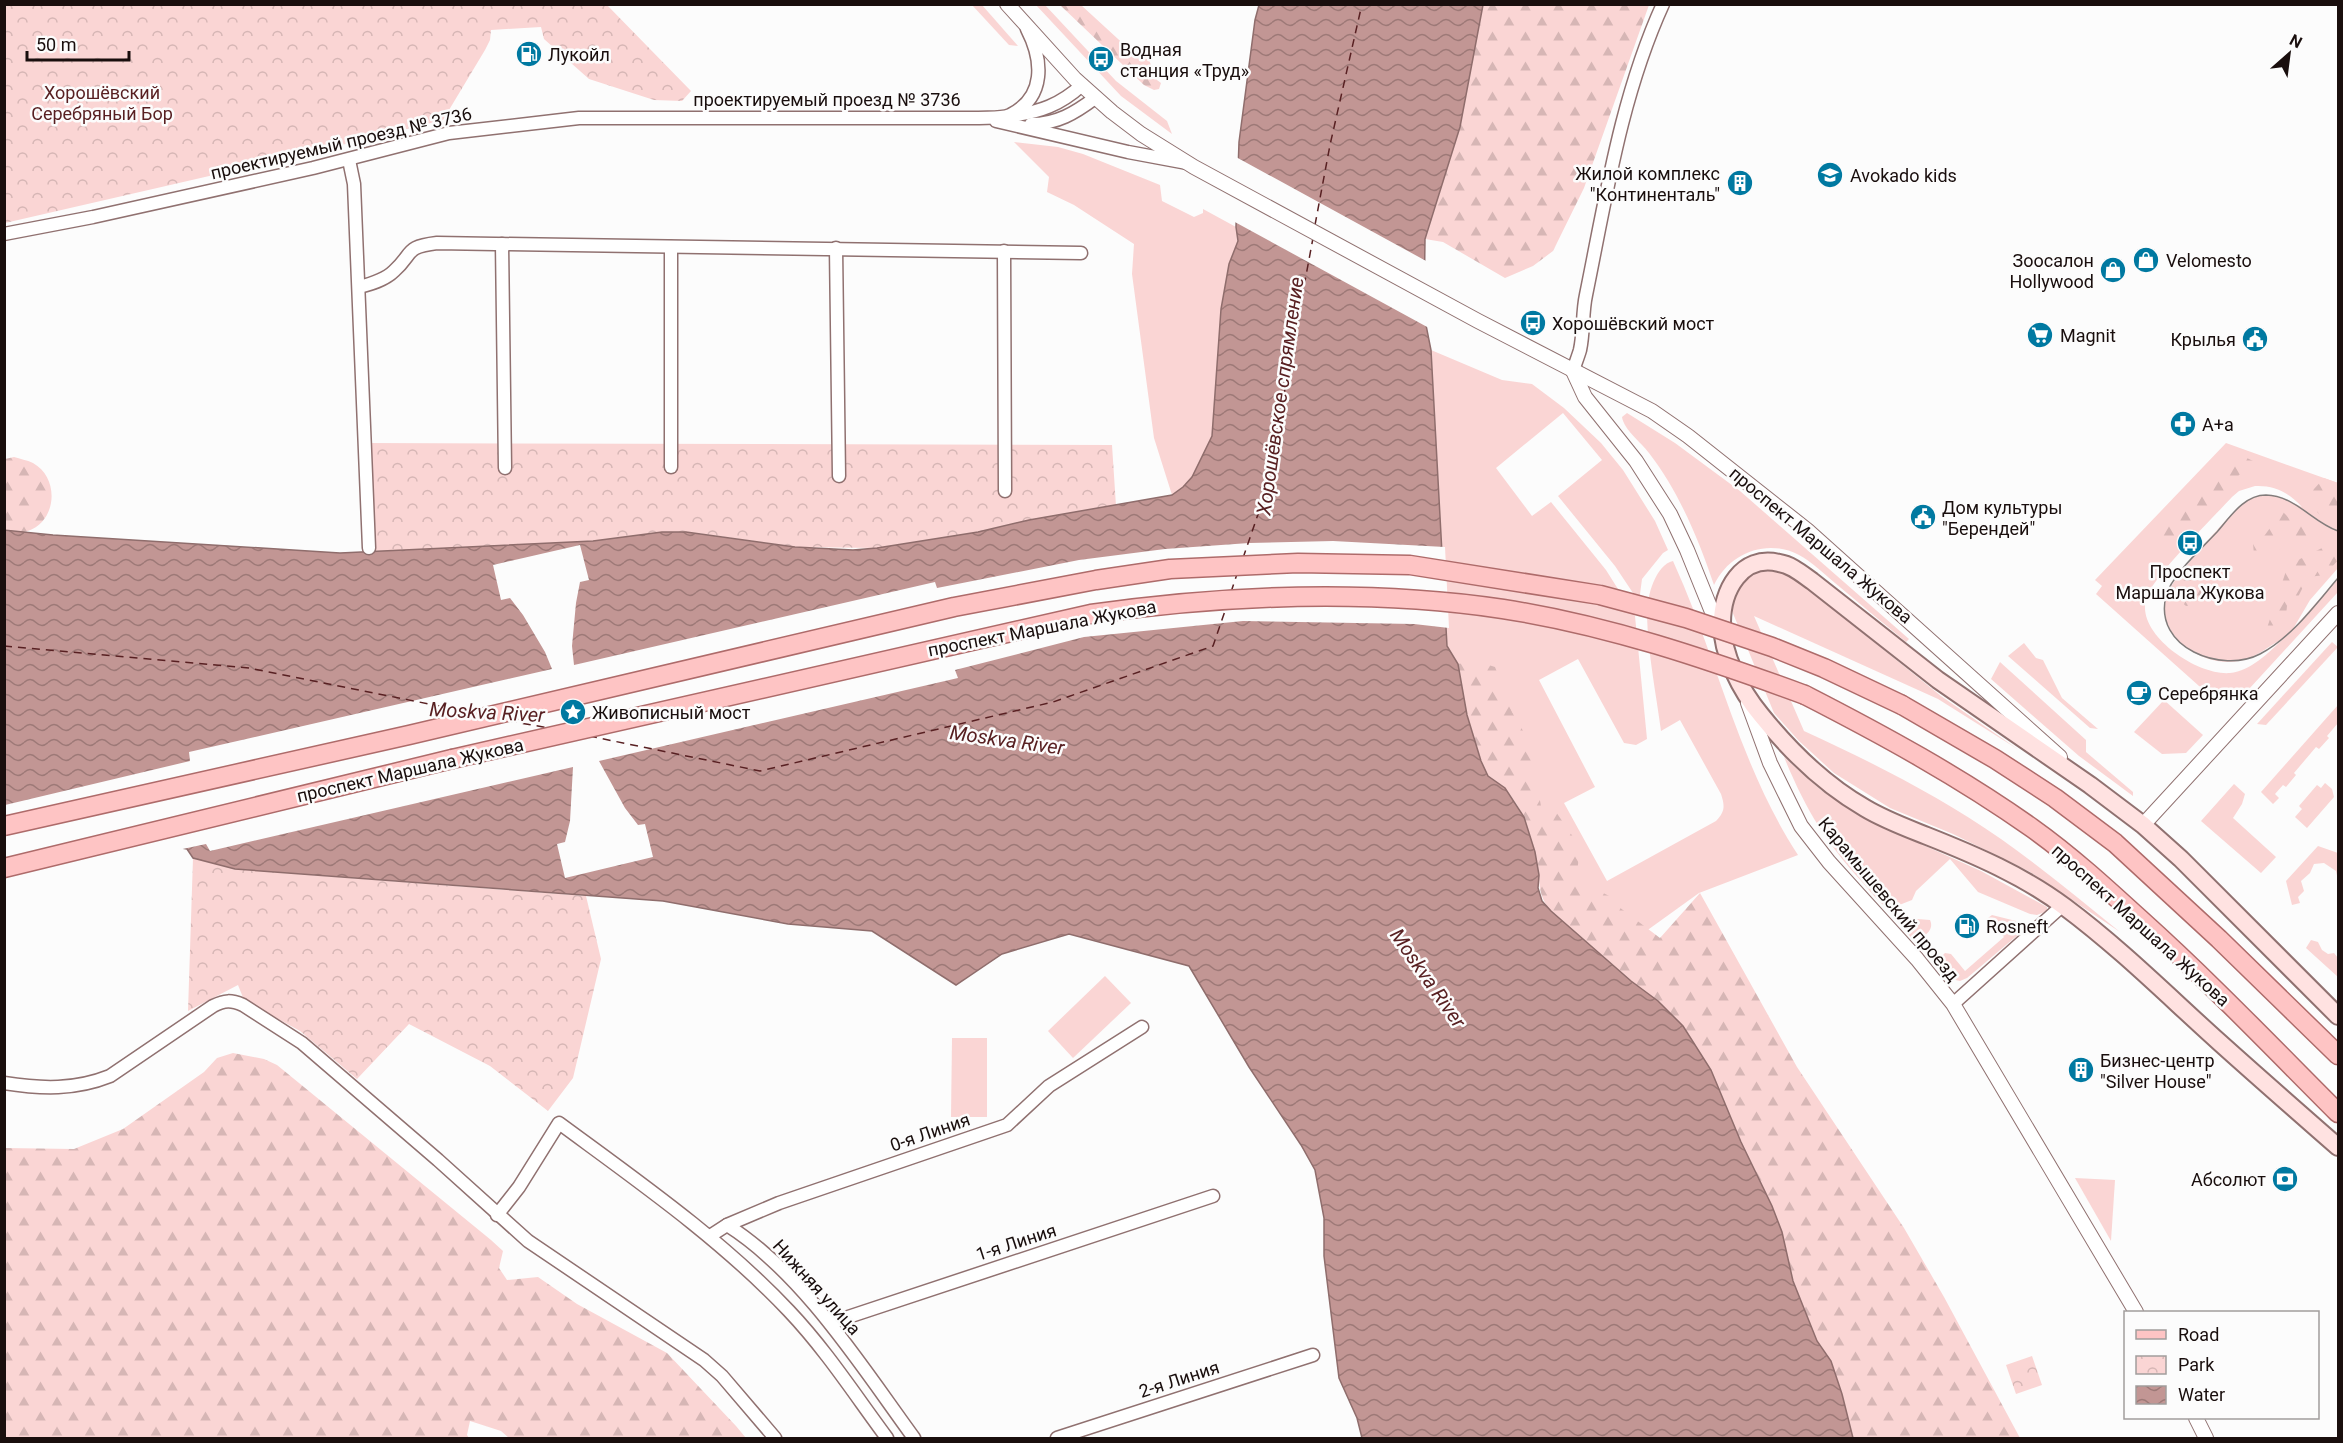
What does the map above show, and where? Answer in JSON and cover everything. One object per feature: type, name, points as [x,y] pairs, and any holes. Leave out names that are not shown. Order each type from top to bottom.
[{"type":"main road","points":[[1723,639],[1723,608],[1726,592],[1734,578],[1746,568],[1762,562],[1778,562],[1793,568],[1938,680],[2090,785]]},
{"type":"main road","name":"проспект Маршала Жукова","points":[[4,826],[421,732],[954,607],[1096,580],[1170,569],[1298,563],[1410,565],[1600,595],[1686,618],[1772,647],[1824,668],[1902,705],[1995,759],[2055,798],[2115,843],[2219,939],[2338,1055]]},
{"type":"main road","name":"проспект Маршала Жукова","points":[[4,868],[440,762],[1091,614],[1162,604],[1279,598],[1403,599],[1503,609],[1587,626],[1673,650],[1804,695],[1887,736],[1974,789],[2033,829],[2093,876],[2186,961],[2338,1113]]},
{"type":"main road","name":"Карамышевский проезд","points":[[1723,639],[1744,694]]},
{"type":"main road","points":[[1744,694],[1791,749],[1815,772],[1846,796],[1886,819],[1986,861],[2063,905],[2118,949],[2217,1041],[2338,1147]]},
{"type":"main road","name":"проспект Маршала Жукова","points":[[2090,785],[2143,825],[2181,859],[2338,1016]]},
{"type":"street","name":"проспект Маршала Жукова","points":[[1007,4],[1095,98],[1125,123],[1190,165],[1478,321],[1652,411],[1688,436],[1748,481],[1859,576],[2090,785]]},
{"type":"street","points":[[1573,371],[1580,349],[1585,299],[1601,228],[1612,160],[1649,34],[1663,4]]},
{"type":"street","points":[[1009,119],[1029,100],[1036,90],[1040,77],[1033,42],[1023,22]]},
{"type":"street","points":[[1009,119],[1042,111],[1067,99],[1082,86]]},
{"type":"street","points":[[1009,119],[1044,124],[1061,120],[1095,98]]},
{"type":"street","name":"проектируемый проезд № 3736","points":[[4,234],[93,218],[349,160],[449,133],[579,118],[1009,119]]},
{"type":"street","points":[[1009,119],[1128,152],[1190,165]]},
{"type":"street","points":[[349,160],[354,184],[369,548]]},
{"type":"street","points":[[358,287],[374,283],[394,272],[407,254],[420,245],[447,242],[1081,253]]},
{"type":"street","points":[[502,244],[505,468]]},
{"type":"street","points":[[671,247],[671,468]]},
{"type":"street","points":[[836,248],[839,476]]},
{"type":"street","points":[[1004,251],[1005,491]]},
{"type":"street","name":"Карамышевский проезд","points":[[1573,371],[1585,397],[1636,460],[1670,514],[1723,639]]},
{"type":"street","points":[[2143,825],[2338,613]]},
{"type":"street","name":"Карамышевский проезд","points":[[1744,694],[1770,763],[1791,808],[1813,843],[1917,959],[1953,1004],[2135,1311]]},
{"type":"street","points":[[1953,1004],[2063,905]]},
{"type":"street","points":[[4,1083],[54,1088],[92,1083],[110,1076],[213,1006],[224,1001],[232,1001],[286,1031],[302,1043],[528,1241],[704,1360],[722,1376],[775,1438]]},
{"type":"street","name":"0-я Линия","points":[[710,1236],[728,1225],[779,1203],[1007,1125],[1049,1086],[1142,1027]]},
{"type":"street","points":[[497,1215],[519,1187],[559,1123],[710,1236],[789,1310],[814,1338],[887,1438]]},
{"type":"street","name":"1-я Линия","points":[[830,1323],[1213,1196]]},
{"type":"street","name":"Нижняя улица","points":[[728,1225],[749,1239],[830,1323],[914,1438]]},
{"type":"street","name":"2-я Линия","points":[[1057,1438],[1313,1355]]},
{"type":"street","points":[[2197,1419],[2206,1437]]},
{"type":"green space","name":"Хорошёвский Серебряный Бор","points":[[5,4],[607,5],[691,91],[682,101],[654,100],[589,79],[544,39],[541,27],[491,30],[490,40],[485,50],[443,120],[5,223]]},
{"type":"green space","points":[[972,5],[982,5],[1018,46],[1009,45]]},
{"type":"green space","points":[[1036,5],[1045,5],[1116,81],[1167,121],[1172,134],[1121,96]]},
{"type":"green space","points":[[1060,5],[1081,5],[1130,50],[1149,60],[1157,80],[1161,83],[1159,89],[1154,90],[1144,85]]},
{"type":"green space","points":[[1483,5],[1649,5],[1584,188],[1553,251],[1533,266],[1505,278],[1443,242],[1425,239],[1460,126]]},
{"type":"green space","points":[[1014,142],[1058,147],[1083,154],[1160,185],[1162,201],[1194,217],[1203,213],[1203,209],[1236,227],[1238,241],[1230,264],[1221,309],[1212,436],[1192,477],[1172,495],[1154,438],[1132,274],[1134,244],[1074,205],[1047,192],[1049,177]]},
{"type":"green space","points":[[1431,350],[1502,380],[1532,384],[1564,408],[1601,443],[1623,470],[1655,521],[1668,550],[1642,579],[1639,602],[1615,566],[1558,496],[1602,460],[1563,413],[1496,468],[1532,516],[1551,502],[1606,570],[1635,616],[1647,739],[1636,745],[1624,743],[1578,659],[1539,680],[1595,787],[1564,803],[1607,881],[1716,821],[1723,809],[1721,794],[1680,720],[1661,731],[1649,645],[1647,609],[1650,592],[1657,576],[1661,569],[1673,561],[1689,598],[1744,748],[1777,820],[1798,855],[1699,893],[1606,960],[1447,646]]},
{"type":"green space","points":[[1627,413],[1675,443],[1740,491],[1909,639],[1906,642],[1813,565],[1787,550],[1762,549],[1739,557],[1729,564],[1714,585],[1694,533],[1670,483],[1623,422],[1622,417]]},
{"type":"green space","points":[[364,443],[1112,445],[1116,506],[877,548],[795,547],[696,533],[593,541],[369,552]]},
{"type":"green space","points":[[2226,443],[2338,483],[2338,568],[2310,600],[2293,629],[2338,578],[2338,592],[2249,689],[2224,694],[2199,686],[2096,594],[2102,586],[2095,580]],"holes":[[[2255,486],[2281,491],[2302,507],[2282,498],[2265,495],[2246,501],[2201,549],[2166,596],[2165,611],[2168,624],[2175,636],[2197,654],[2225,662],[2239,661],[2283,639],[2245,669],[2230,673],[2217,672],[2202,668],[2187,660],[2172,651],[2160,639],[2150,626],[2145,613],[2146,599],[2159,577],[2232,497],[2239,491]]]},
{"type":"green space","points":[[2243,456],[2253,461],[2166,549],[2161,543],[2162,526],[2167,516],[2176,514],[2181,501],[2195,488],[2206,487],[2210,471]]},
{"type":"green space","points":[[14,457],[33,463],[42,470],[51,488],[52,499],[45,518],[38,526],[26,532],[5,530],[5,459]]},
{"type":"green space","points":[[2324,478],[2338,483],[2338,524],[2321,515],[2308,500]]},
{"type":"green space","points":[[2270,506],[2283,507],[2284,513],[2290,519],[2298,515],[2311,521],[2314,535],[2297,544],[2292,530],[2283,538],[2279,550],[2254,555],[2253,543],[2262,539],[2270,528],[2261,518]]},
{"type":"green space","points":[[2338,542],[2338,560],[2325,575],[2308,577],[2295,603],[2287,606],[2285,625],[2275,633],[2267,628],[2288,565]]},
{"type":"green space","points":[[1762,569],[1776,569],[1790,574],[1941,696],[2019,750],[1938,699],[1754,616],[1804,731],[1905,780],[1978,823],[2031,861],[2120,932],[2030,872],[1953,834],[1890,808],[1834,773],[1799,741],[1774,713],[1732,611],[1736,588],[1742,580]]},
{"type":"green space","points":[[2192,569],[2206,570],[2199,604],[2186,606],[2177,598],[2179,587]]},
{"type":"green space","points":[[2332,642],[2338,647],[2266,725],[2257,724]]},
{"type":"green space","points":[[2024,643],[2036,658],[2043,660],[2062,698],[2098,729],[2090,728],[2008,656]]},
{"type":"green space","points":[[1476,661],[1495,667],[1512,712],[1529,741],[1541,806],[1556,812],[1580,847],[1577,873],[1586,884],[1611,897],[1619,907],[1660,938],[1700,893],[1797,1067],[1904,1228],[2020,1438],[1853,1438],[1831,1362],[1817,1341],[1793,1281],[1782,1232],[1772,1206],[1741,1142],[1711,1070],[1683,1026],[1658,1001],[1631,981],[1551,911],[1543,899],[1535,853],[1525,820],[1503,787],[1487,775],[1481,765],[1472,738],[1458,664]]},
{"type":"green space","points":[[2000,662],[2086,740],[2086,752],[2133,792],[2133,796],[2079,756],[1991,679]]},
{"type":"green space","points":[[2164,700],[2203,735],[2186,753],[2162,754],[2134,732]]},
{"type":"green space","points":[[2338,705],[2338,723],[2327,736],[2329,738],[2319,749],[2316,747],[2294,773],[2296,775],[2286,787],[2283,785],[2275,794],[2279,798],[2273,804],[2261,792]]},
{"type":"green space","points":[[1784,757],[1821,790],[1861,817],[1981,871],[2047,907],[2047,911],[2037,915],[2030,914],[1978,892],[1950,859],[1916,891],[1912,900],[1889,909],[1872,894],[1849,867],[1817,824]]},
{"type":"green space","points":[[2325,783],[2332,789],[2334,797],[2307,828],[2295,817],[2302,809],[2299,806],[2317,785],[2321,788]]},
{"type":"green space","points":[[2234,784],[2245,794],[2233,818],[2276,857],[2261,873],[2201,821]]},
{"type":"green space","points":[[2318,846],[2338,853],[2338,880],[2336,871],[2324,863],[2314,864],[2310,873],[2301,881],[2304,891],[2298,897],[2300,903],[2292,905],[2286,881]]},
{"type":"green space","points":[[193,858],[235,869],[586,896],[601,959],[573,1078],[548,1111],[490,1066],[409,1024],[357,1079],[300,1031],[244,1000],[238,985],[188,1011]]},
{"type":"green space","points":[[1992,915],[2016,921],[2021,929],[2019,934],[1967,978],[1960,981],[1947,978],[1938,965],[1938,960],[1945,953],[1951,954],[1965,971],[2004,937],[1988,918]]},
{"type":"green space","points":[[1905,918],[1930,920],[1931,927],[1928,933],[1916,943],[1901,926]]},
{"type":"green space","points":[[2311,940],[2318,942],[2322,950],[2328,954],[2334,953],[2338,958],[2338,977],[2306,948]]},
{"type":"green space","points":[[1105,976],[1131,1003],[1073,1058],[1048,1031]]},
{"type":"green space","points":[[952,1038],[987,1038],[987,1117],[951,1117]]},
{"type":"green space","points":[[233,1053],[264,1059],[277,1065],[491,1240],[503,1251],[499,1268],[507,1280],[538,1277],[577,1304],[667,1353],[746,1438],[509,1438],[501,1431],[470,1421],[467,1435],[469,1438],[5,1438],[5,1148],[74,1149],[123,1129],[204,1072],[217,1058]]},
{"type":"green space","points":[[2075,1178],[2115,1180],[2111,1241]]},
{"type":"green space","points":[[2032,1356],[2042,1385],[2016,1394],[2006,1365]]},
{"type":"water","points":[[1259,5],[1483,5],[1460,127],[1425,239],[1424,315],[1431,350],[1447,646],[1458,664],[1467,715],[1481,761],[1488,776],[1505,788],[1524,817],[1535,852],[1539,875],[1538,888],[1542,901],[1631,981],[1658,1001],[1683,1026],[1711,1070],[1741,1142],[1772,1206],[1782,1232],[1793,1281],[1817,1341],[1831,1361],[1853,1438],[1362,1438],[1357,1418],[1339,1378],[1324,1256],[1324,1218],[1315,1170],[1249,1067],[1189,966],[1069,934],[1002,954],[956,985],[872,931],[788,924],[663,901],[235,869],[193,858],[187,849],[5,815],[4,530],[340,553],[593,541],[662,532],[686,532],[795,547],[853,550],[978,532],[1029,520],[1172,495],[1192,477],[1212,436],[1221,309],[1229,264],[1238,241],[1236,227],[1239,142]]},
{"type":"pier","points":[[1236,157],[1428,262],[1427,315],[1429,328],[1233,221]]},
{"type":"pier","name":"Живописный мост","points":[[1333,541],[1445,547],[1449,628],[1414,624],[1243,621],[1084,637],[955,670],[958,678],[599,761],[625,808],[638,825],[645,824],[653,857],[565,878],[557,844],[565,842],[570,821],[573,767],[210,851],[206,844],[178,850],[4,818],[5,805],[190,761],[189,752],[552,669],[545,652],[523,615],[510,598],[501,600],[493,565],[580,545],[589,580],[580,582],[576,603],[572,646],[574,665],[935,582],[937,588],[1079,560],[1165,549],[1249,543]]},
{"type":"ferry route","points":[[1315,225],[1330,145],[1362,4]]},
{"type":"ferry route","points":[[1243,558],[1266,491],[1313,238]]},
{"type":"ferry route","points":[[1231,592],[1237,574]]},
{"type":"ferry route","points":[[589,736],[760,771],[1053,702],[1213,646],[1226,608]]},
{"type":"ferry route","points":[[4,646],[249,668],[469,712]]},
{"type":"ferry route","points":[[509,721],[549,728]]},
{"type":"tram line","points":[[2338,531],[2320,522],[2295,504],[2277,496],[2266,495],[2251,499],[2232,514],[2180,571],[2166,596],[2165,614],[2170,630],[2180,642],[2194,652],[2227,661],[2245,659],[2260,654],[2282,639],[2302,620],[2338,578]]},
{"type":"place","name":"Лукойл","points":[[529,54]]},
{"type":"place","name":"Водная станция «Труд»","points":[[1101,59]]},
{"type":"place","name":"Avokado kids","points":[[1830,175]]},
{"type":"place","name":"Жилой комплекс \"Континенталь\"","points":[[1740,183]]},
{"type":"place","name":"Velomesto","points":[[2146,260]]},
{"type":"place","name":"Зоосалон Hollywood","points":[[2113,270]]},
{"type":"place","name":"Хорошёвский мост","points":[[1533,323]]},
{"type":"place","name":"Magnit","points":[[2040,335]]},
{"type":"place","name":"Крылья","points":[[2255,339]]},
{"type":"place","name":"А+а","points":[[2183,424]]},
{"type":"place","name":"Дом культуры \"Берендей\"","points":[[1923,517]]},
{"type":"place","name":"Проспект Маршала Жукова","points":[[2190,543]]},
{"type":"place","name":"Серебрянка","points":[[2139,693]]},
{"type":"place","name":"Живописный мост","points":[[573,712]]},
{"type":"place","name":"Rosneft","points":[[1967,926]]},
{"type":"place","name":"Бизнес-центр \"Silver House\"","points":[[2081,1070]]},
{"type":"place","name":"Абсолют","points":[[2285,1179]]},
{"type":"water label","name":"Хорошёвское спрямление","points":[[1280,396]]},
{"type":"water label","name":"Moskva River","points":[[487,712]]},
{"type":"water label","name":"Moskva River","points":[[1007,740]]},
{"type":"water label","name":"Moskva River","points":[[1428,978]]}]
